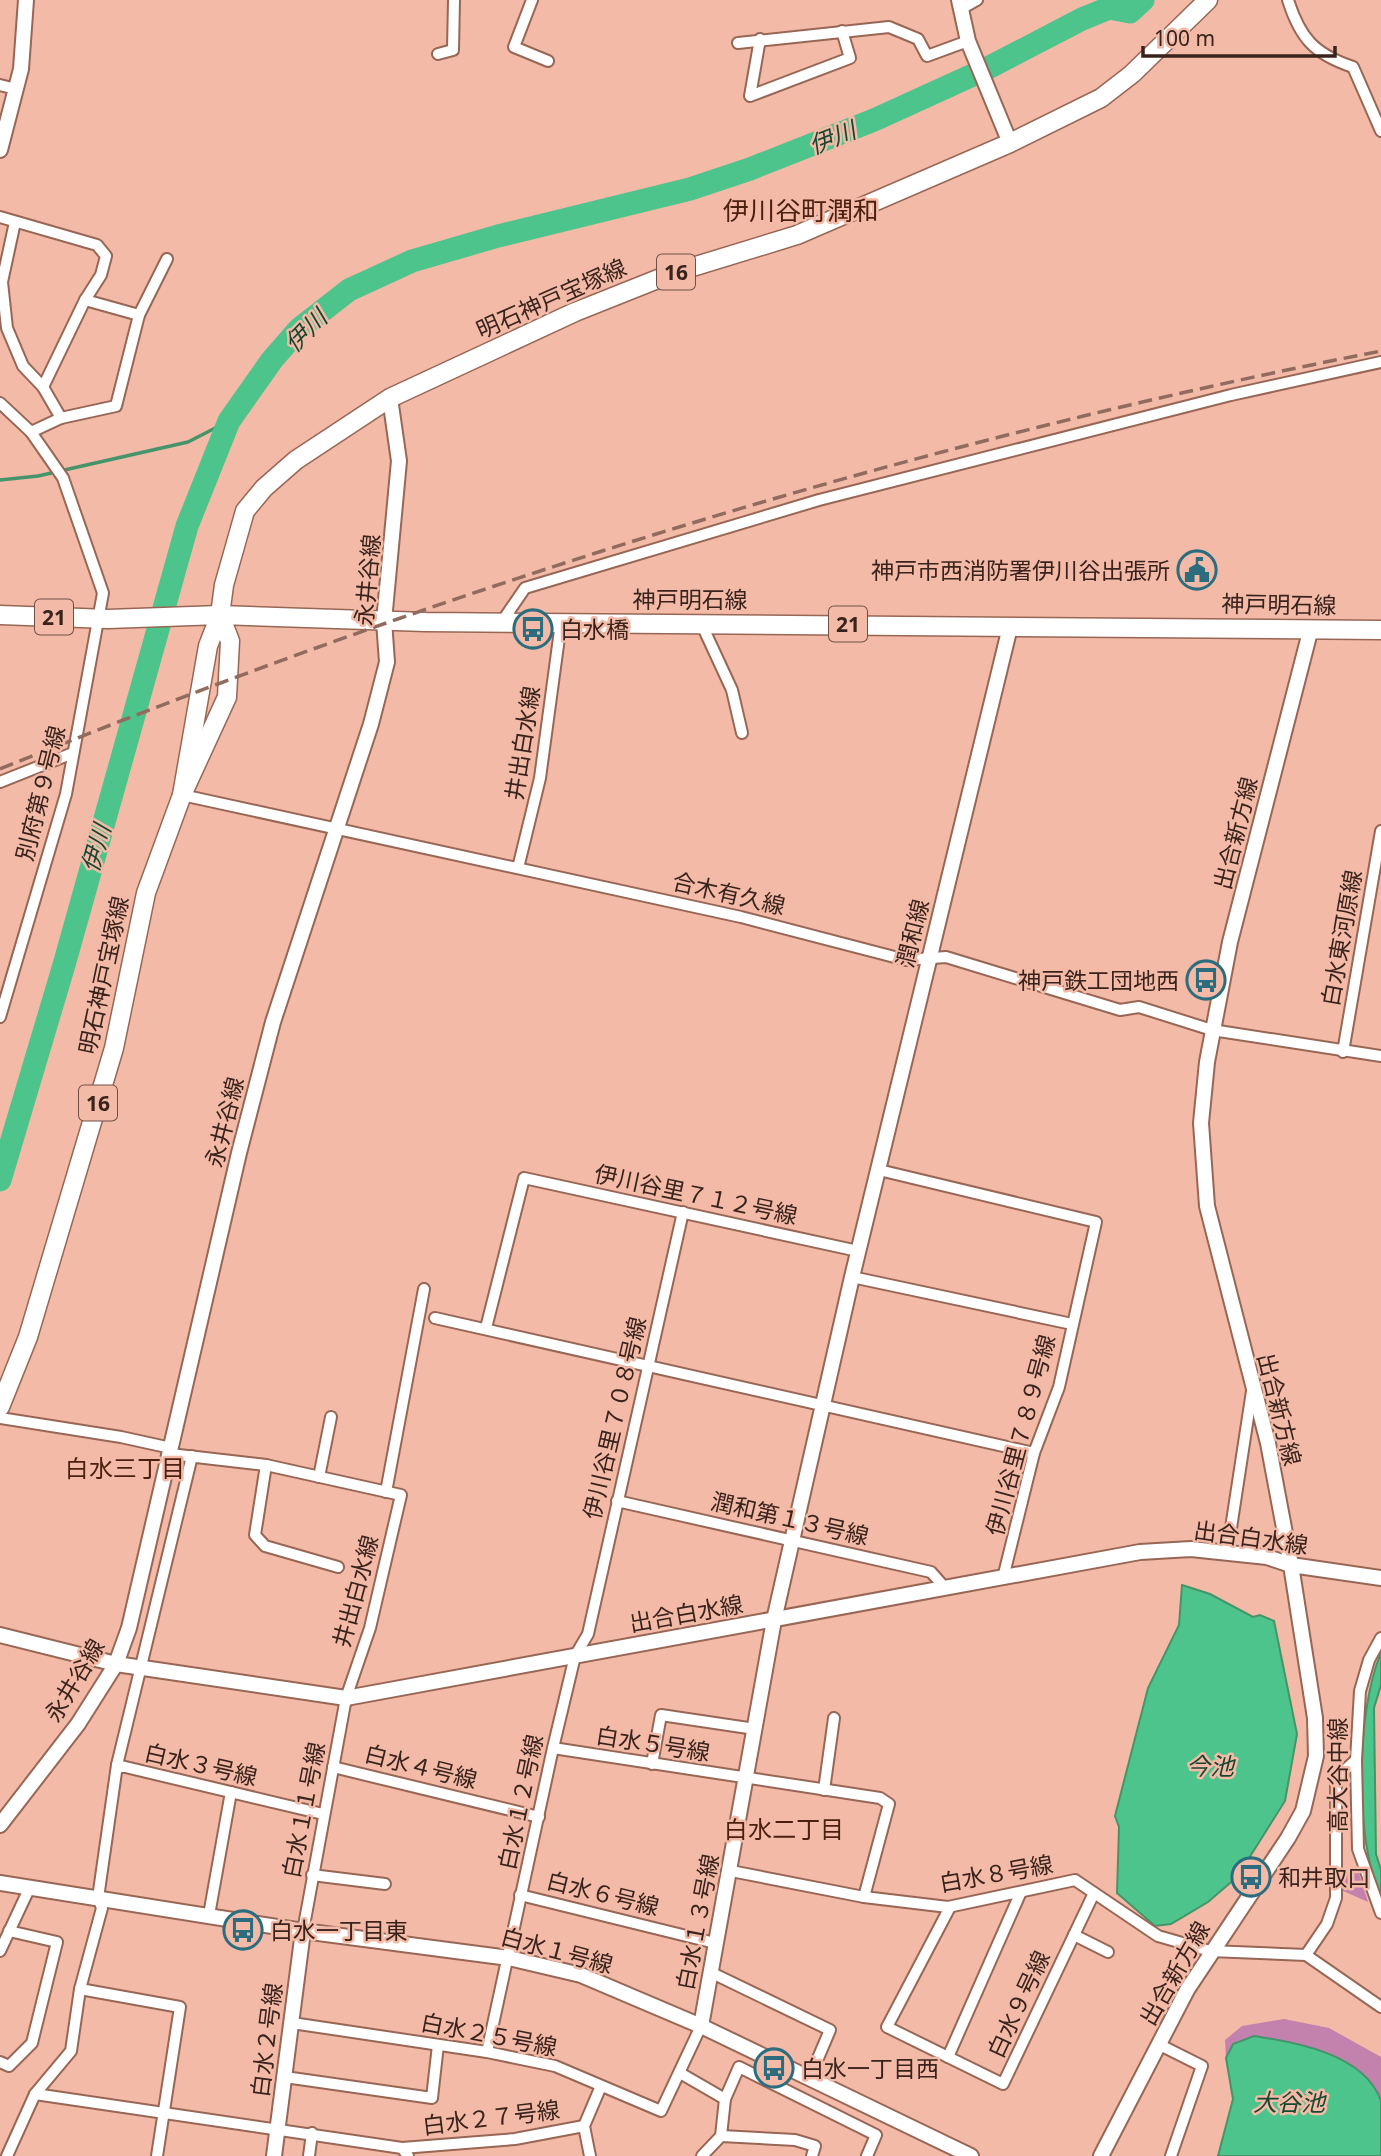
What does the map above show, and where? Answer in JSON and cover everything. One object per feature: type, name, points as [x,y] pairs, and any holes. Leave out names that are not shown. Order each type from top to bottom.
[{"type":"main road","name":"明石神戸宝塚線","points":[[182,795],[208,646],[220,615],[224,585],[245,511],[264,488],[296,460],[390,398],[630,289],[797,235],[1101,98],[1132,74],[1208,0]]},
{"type":"main road","name":"神戸明石線","points":[[0,615],[103,618],[220,615],[384,621],[1381,630]]},
{"type":"main road","name":"明石神戸宝塚線","points":[[0,1407],[28,1337],[114,1048],[146,893],[182,795],[227,697],[230,641],[220,615]]},
{"type":"street","points":[[0,150],[21,69],[26,0]]},
{"type":"street","points":[[438,54],[453,50],[454,0]]},
{"type":"street","points":[[532,0],[514,47],[548,61]]},
{"type":"street","points":[[977,0],[960,5],[968,41],[1007,139]]},
{"type":"street","points":[[1287,0],[1297,29],[1310,44],[1334,61],[1353,67],[1381,131]]},
{"type":"street","points":[[738,43],[889,27],[918,39],[927,56],[968,41]]},
{"type":"street","points":[[760,39],[750,96],[850,58],[842,31]]},
{"type":"street","points":[[0,85],[16,89]]},
{"type":"street","points":[[0,217],[97,245],[106,256],[101,275],[85,300],[43,387]]},
{"type":"street","points":[[15,222],[2,282],[7,328],[23,366],[43,387],[61,418]]},
{"type":"street","points":[[32,432],[61,418],[116,406],[139,315],[167,259]]},
{"type":"street","points":[[85,300],[139,315]]},
{"type":"street","points":[[501,622],[524,588],[806,504],[1231,395],[1381,362]]},
{"type":"street","name":"永井谷線","points":[[0,1825],[78,1724],[116,1664],[141,1577],[239,1153],[273,1023],[370,724],[387,662],[384,621],[399,461],[390,398]]},
{"type":"street","name":"別府第９号線","points":[[0,404],[32,432],[62,478],[103,593],[103,618],[66,794],[0,1017]]},
{"type":"street","name":"井出白水線","points":[[518,868],[540,778],[561,623]]},
{"type":"street","points":[[701,623],[732,691],[742,733]]},
{"type":"street","name":"潤和線","points":[[823,1406],[1010,627]]},
{"type":"street","name":"出合新方線","points":[[1101,2156],[1210,1951],[1288,1838],[1303,1811],[1316,1756],[1315,1718],[1291,1565],[1268,1443],[1252,1391],[1207,1206],[1201,1123],[1212,1030],[1230,942],[1311,628]]},
{"type":"street","points":[[0,782],[73,753]]},
{"type":"street","name":"合木有久線","points":[[182,795],[741,917],[906,960],[946,957],[1120,1010],[1139,1007],[1212,1030],[1381,1056]]},
{"type":"street","name":"白水東河原線","points":[[1343,1052],[1381,831]]},
{"type":"street","name":"伊川谷里７８９号線","points":[[879,1170],[1096,1222],[1059,1387],[1034,1453],[1003,1577]]},
{"type":"street","name":"伊川谷里７１２号線","points":[[486,1328],[524,1178],[859,1251]]},
{"type":"street","name":"伊川谷里７０８号線","points":[[575,1656],[588,1634],[683,1212]]},
{"type":"street","points":[[852,1277],[1072,1324]]},
{"type":"street","points":[[0,1418],[121,1437],[191,1456],[266,1465],[386,1492],[424,1289]]},
{"type":"street","points":[[435,1318],[1034,1453]]},
{"type":"street","points":[[1227,1554],[1252,1391]]},
{"type":"street","name":"白水１３号線","points":[[701,2026],[774,1620],[823,1406]]},
{"type":"street","points":[[319,1476],[331,1417]]},
{"type":"street","points":[[117,1765],[191,1456]]},
{"type":"street","points":[[266,1465],[256,1535],[265,1546],[338,1567]]},
{"type":"street","name":"井出白水線","points":[[346,1698],[370,1628],[401,1495],[386,1492]]},
{"type":"street","name":"潤和第１３号線","points":[[617,1501],[931,1572],[946,1589]]},
{"type":"street","name":"出合白水線","points":[[0,1635],[116,1664],[346,1698],[1140,1552],[1191,1549],[1267,1557],[1291,1565],[1381,1578]]},
{"type":"street","points":[[141,1577],[161,1580]]},
{"type":"street","name":"高大谷中線","points":[[1381,1640],[1368,1660],[1360,1691],[1356,1760],[1358,1849],[1381,1913]]},
{"type":"street","name":"白水１２号線","points":[[487,2052],[575,1656]]},
{"type":"street","name":"白水１１号線","points":[[303,1930],[346,1698]]},
{"type":"street","points":[[652,1764],[661,1715],[755,1729]]},
{"type":"street","points":[[824,1790],[834,1718]]},
{"type":"street","name":"白水５号線","points":[[553,1748],[747,1780],[880,1798],[889,1804],[864,1897]]},
{"type":"street","points":[[1356,1760],[1336,1779],[1336,1898],[1327,1923],[1306,1955],[1381,2007]]},
{"type":"street","name":"白水３号線","points":[[7,2156],[35,2094],[71,2052],[80,1989],[102,1908],[98,1898],[117,1765],[323,1814]]},
{"type":"street","name":"白水４号線","points":[[333,1767],[539,1817]]},
{"type":"street","points":[[209,1914],[231,1792]]},
{"type":"street","name":"白水８号線","points":[[731,1871],[864,1897],[950,1907],[1075,1880],[1158,1936],[1210,1951],[1306,1955]]},
{"type":"street","points":[[312,1875],[385,1884]]},
{"type":"street","name":"白水１号線","points":[[0,1883],[303,1930],[509,1958],[581,1975],[701,2026],[971,2156]]},
{"type":"street","points":[[0,1951],[29,1889]]},
{"type":"street","name":"白水９号線","points":[[950,1907],[887,2027],[1003,2084],[1094,1893]]},
{"type":"street","points":[[948,2057],[1020,1894]]},
{"type":"street","name":"白水６号線","points":[[520,1895],[715,1943]]},
{"type":"street","name":"白水２号線","points":[[274,2156],[303,1930]]},
{"type":"street","points":[[0,2062],[9,2066],[32,2043],[57,1942],[9,1931]]},
{"type":"street","points":[[1074,1936],[1108,1952]]},
{"type":"street","points":[[710,1972],[830,2030],[810,2077]]},
{"type":"street","points":[[80,1989],[180,2007],[157,2156]]},
{"type":"street","name":"白水２５号線","points":[[292,2023],[487,2052],[555,2066],[661,2110],[701,2026]]},
{"type":"street","points":[[285,2077],[432,2098],[438,2045]]},
{"type":"street","points":[[1160,2045],[1202,2066],[1171,2156]]},
{"type":"street","points":[[702,2156],[721,2136],[725,2099],[739,2067],[876,2135],[867,2156]]},
{"type":"street","points":[[680,2073],[725,2099]]},
{"type":"street","points":[[590,2156],[584,2126],[601,2086]]},
{"type":"street","name":"白水２７号線","points":[[35,2094],[312,2133],[405,2152],[515,2139],[584,2126]]},
{"type":"street","points":[[309,2156],[312,2133]]},
{"type":"street","points":[[721,2136],[795,2140],[815,2146],[812,2156]]},
{"type":"shaded area","points":[[1357,1867],[1368,1902],[1341,1890],[1341,1870]]},
{"type":"shaded area","points":[[1284,2019],[1329,2028],[1381,2057],[1381,2101],[1368,2081],[1318,2051],[1254,2036],[1233,2044],[1226,2058],[1225,2040],[1242,2026]]},
{"type":"water","name":"今池","points":[[1182,1585],[1210,1594],[1253,1617],[1260,1615],[1274,1621],[1297,1734],[1285,1801],[1237,1877],[1208,1902],[1171,1924],[1155,1926],[1117,1893],[1119,1827],[1115,1816],[1148,1688],[1179,1625]]},
{"type":"water","points":[[1381,1653],[1381,1685],[1374,1708],[1376,1854],[1381,1870],[1381,1897],[1372,1873],[1366,1843],[1361,1775],[1367,1708]]},
{"type":"water","name":"大谷池","points":[[1254,2036],[1327,2053],[1360,2072],[1373,2085],[1381,2101],[1381,2156],[1218,2156],[1233,2099],[1226,2058],[1233,2044]]},
{"type":"waterway","name":"伊川","points":[[0,1180],[64,965],[187,526],[229,421],[272,360],[299,329],[349,290],[412,261],[498,236],[690,189],[750,169],[874,120],[986,69],[1082,19],[1109,8],[1130,12],[1143,0]]},
{"type":"waterway","points":[[0,480],[38,476],[188,442],[229,421]]},
{"type":"railway","points":[[0,769],[337,640],[508,581],[680,527],[854,476],[1028,430],[1204,388],[1381,351]]},
{"type":"place","name":"神戸市西消防署伊川谷出張所","points":[[1197,570]]},
{"type":"place","name":"白水橋","points":[[533,629]]},
{"type":"place","name":"神戸鉄工団地西","points":[[1206,980]]},
{"type":"place","name":"和井取口","points":[[1251,1877]]},
{"type":"place","name":"白水一丁目東","points":[[243,1930]]},
{"type":"place","name":"白水一丁目西","points":[[774,2068]]},
{"type":"district","name":"伊川谷町潤和","points":[[801,210]]},
{"type":"district","name":"白水三丁目","points":[[125,1467]]},
{"type":"district","name":"白水二丁目","points":[[784,1828]]}]
